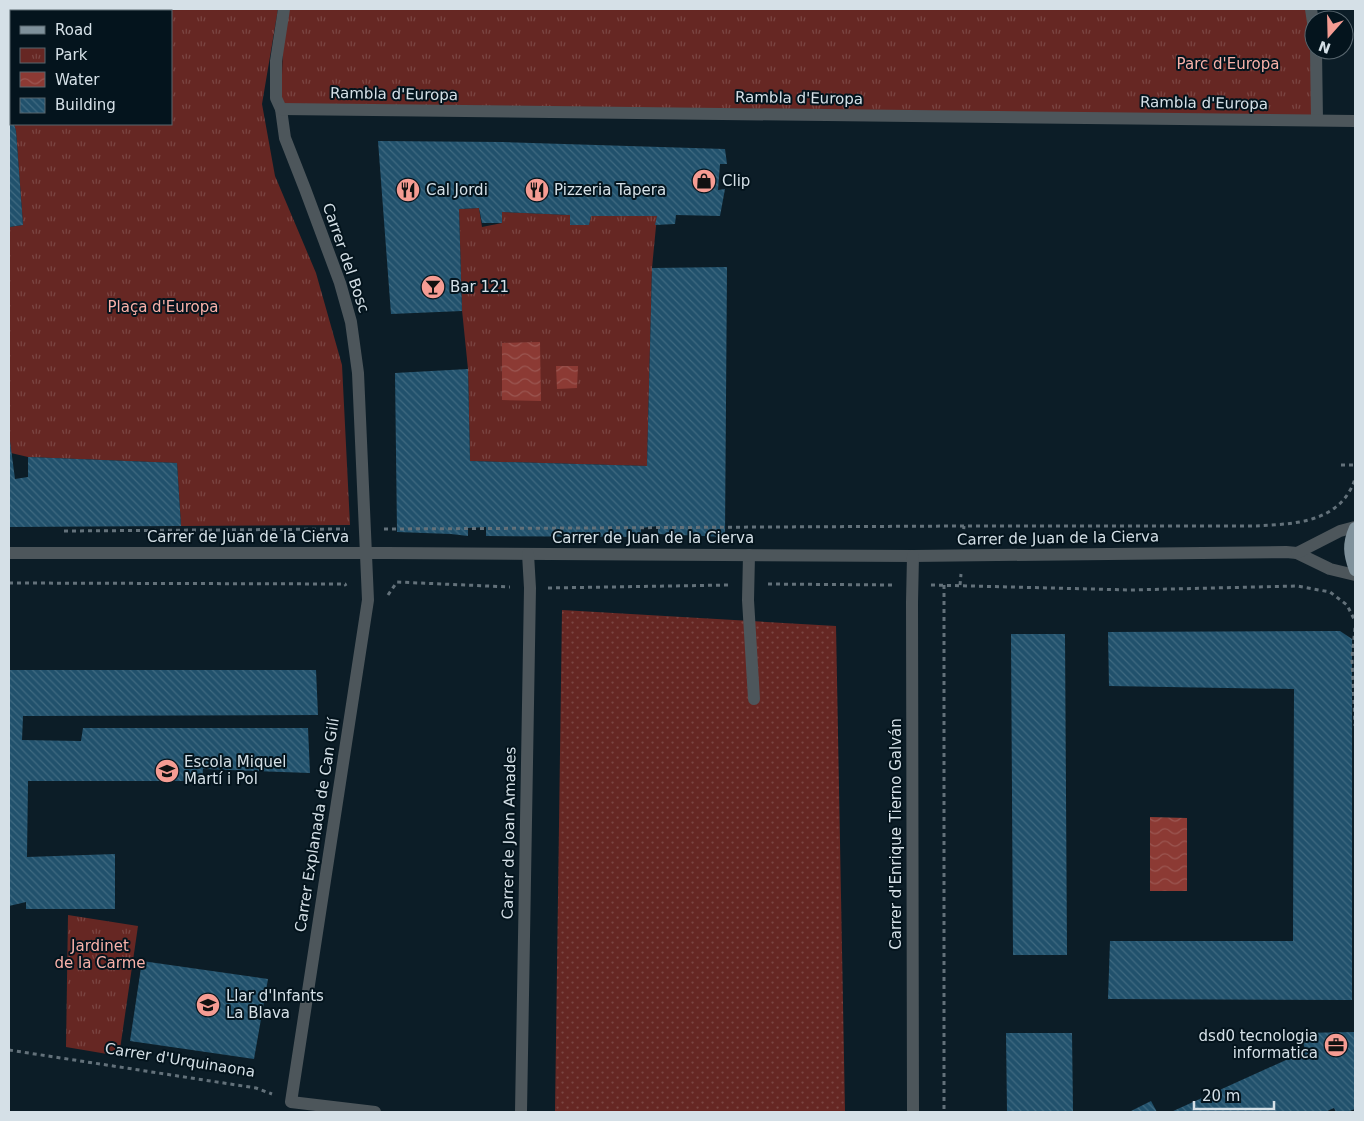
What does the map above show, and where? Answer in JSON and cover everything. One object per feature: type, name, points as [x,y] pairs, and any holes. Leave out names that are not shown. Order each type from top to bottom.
[{"type":"main road","points":[[1355,527],[1350,543],[1350,558],[1355,570]]},
{"type":"street","name":"Carrer del Bosc","points":[[284,9],[276,61],[276,98],[281,109],[285,138],[340,283],[351,322],[358,372],[366,553]]},
{"type":"street","points":[[1316,60],[1317,120]]},
{"type":"street","name":"Rambla d'Europa","points":[[281,109],[1355,121]]},
{"type":"street","name":"Carrer de Juan de la Cierva","points":[[1297,553],[1340,531],[1355,527]]},
{"type":"street","name":"Carrer de Juan de la Cierva","points":[[9,554],[366,553],[913,556],[1297,553],[1330,569],[1355,575]]},
{"type":"street","name":"Carrer Explanada de Can Gilí","points":[[291,1102],[368,600],[366,553]]},
{"type":"street","name":"Carrer de Joan Amades","points":[[521,1112],[530,588],[528,554]]},
{"type":"street","points":[[749,555],[748,600],[754,699]]},
{"type":"street","name":"Carrer d'Enrique Tierno Galván","points":[[913,556],[913,1112]]},
{"type":"street","points":[[291,1102],[374,1112]]},
{"type":"path","points":[[1341,465],[1355,465]]},
{"type":"path","points":[[59,531],[1256,526],[1290,524],[1328,513],[1344,500],[1355,478]]},
{"type":"path","points":[[9,583],[345,584],[348,600],[384,600],[397,582],[530,588],[749,584],[944,585],[1130,590],[1297,586],[1330,592],[1347,604],[1355,620]]},
{"type":"path","points":[[944,585],[944,1112]]},
{"type":"path","points":[[1355,628],[1352,659],[1355,726]]},
{"type":"path","name":"Carrer d'Urquinaona","points":[[9,1050],[256,1088],[291,1102]]},
{"type":"green space","name":"Plaça d'Europa","points":[[9,9],[278,9],[262,104],[275,176],[316,273],[342,365],[350,525],[181,526],[177,463],[28,457],[11,453],[9,431],[9,227],[23,225],[14,125],[172,125],[172,10],[10,10],[10,114]]},
{"type":"green space","name":"Parc d'Europa","points":[[284,9],[1311,9],[1304,10],[1304,60],[1315,60],[1317,120],[281,109]]},
{"type":"green space","points":[[479,208],[482,227],[502,223],[502,212],[570,215],[570,225],[589,225],[591,216],[657,216],[652,268],[647,466],[470,461],[468,369],[462,310],[459,209]]},
{"type":"green space","points":[[562,610],[836,626],[845,1112],[555,1112]]},
{"type":"green space","name":"Jardinet de la Carme","points":[[68,915],[138,926],[119,1056],[66,1047]]},
{"type":"water","points":[[540,342],[541,401],[502,400],[502,343]]},
{"type":"water","points":[[556,366],[578,366],[577,388],[557,389]]},
{"type":"water","points":[[1150,817],[1187,818],[1187,891],[1150,891]]},
{"type":"building","points":[[9,110],[10,125],[14,125],[16,131],[23,225],[9,227]]},
{"type":"building","points":[[378,141],[503,142],[725,149],[727,164],[720,164],[718,190],[725,189],[720,216],[676,215],[675,224],[655,225],[657,216],[591,216],[589,225],[570,225],[570,215],[502,212],[502,223],[482,223],[479,208],[459,209],[462,311],[391,314]]},
{"type":"building","points":[[727,267],[725,537],[658,534],[658,526],[641,528],[641,537],[486,536],[486,527],[468,528],[468,536],[397,532],[395,373],[468,369],[470,461],[647,466],[652,268]]},
{"type":"building","points":[[9,441],[15,479],[28,477],[28,457],[177,463],[181,526],[9,527]]},
{"type":"building","points":[[1340,631],[1352,639],[1352,1000],[1108,999],[1110,941],[1293,941],[1294,689],[1109,686],[1108,632]]},
{"type":"building","points":[[1011,634],[1065,634],[1067,955],[1013,955]]},
{"type":"building","points":[[9,670],[316,670],[318,715],[23,716],[22,740],[81,741],[83,728],[308,728],[310,773],[203,769],[202,781],[28,781],[27,857],[115,854],[115,909],[26,909],[26,902],[9,906]]},
{"type":"building","points":[[142,961],[268,979],[254,1059],[130,1041]]},
{"type":"building","points":[[1355,1032],[1355,1109],[1347,1112],[1336,1112],[1334,1108],[1325,1112],[1171,1112],[1306,1051],[1299,1033]]},
{"type":"building","points":[[1006,1033],[1072,1033],[1073,1112],[1007,1112]]},
{"type":"building","points":[[1151,1101],[1157,1112],[1129,1112]]},
{"type":"place","name":"Clip","points":[[704,181]]},
{"type":"place","name":"Cal Jordi","points":[[408,190]]},
{"type":"place","name":"Pizzeria Tapera","points":[[537,190]]},
{"type":"place","name":"Bar 121","points":[[433,287]]},
{"type":"place","name":"Escola Miquel Martí i Pol","points":[[167,771]]},
{"type":"place","name":"Llar d'Infants La Blava","points":[[208,1005]]},
{"type":"place","name":"dsd0 tecnologia informatica","points":[[1336,1045]]}]
